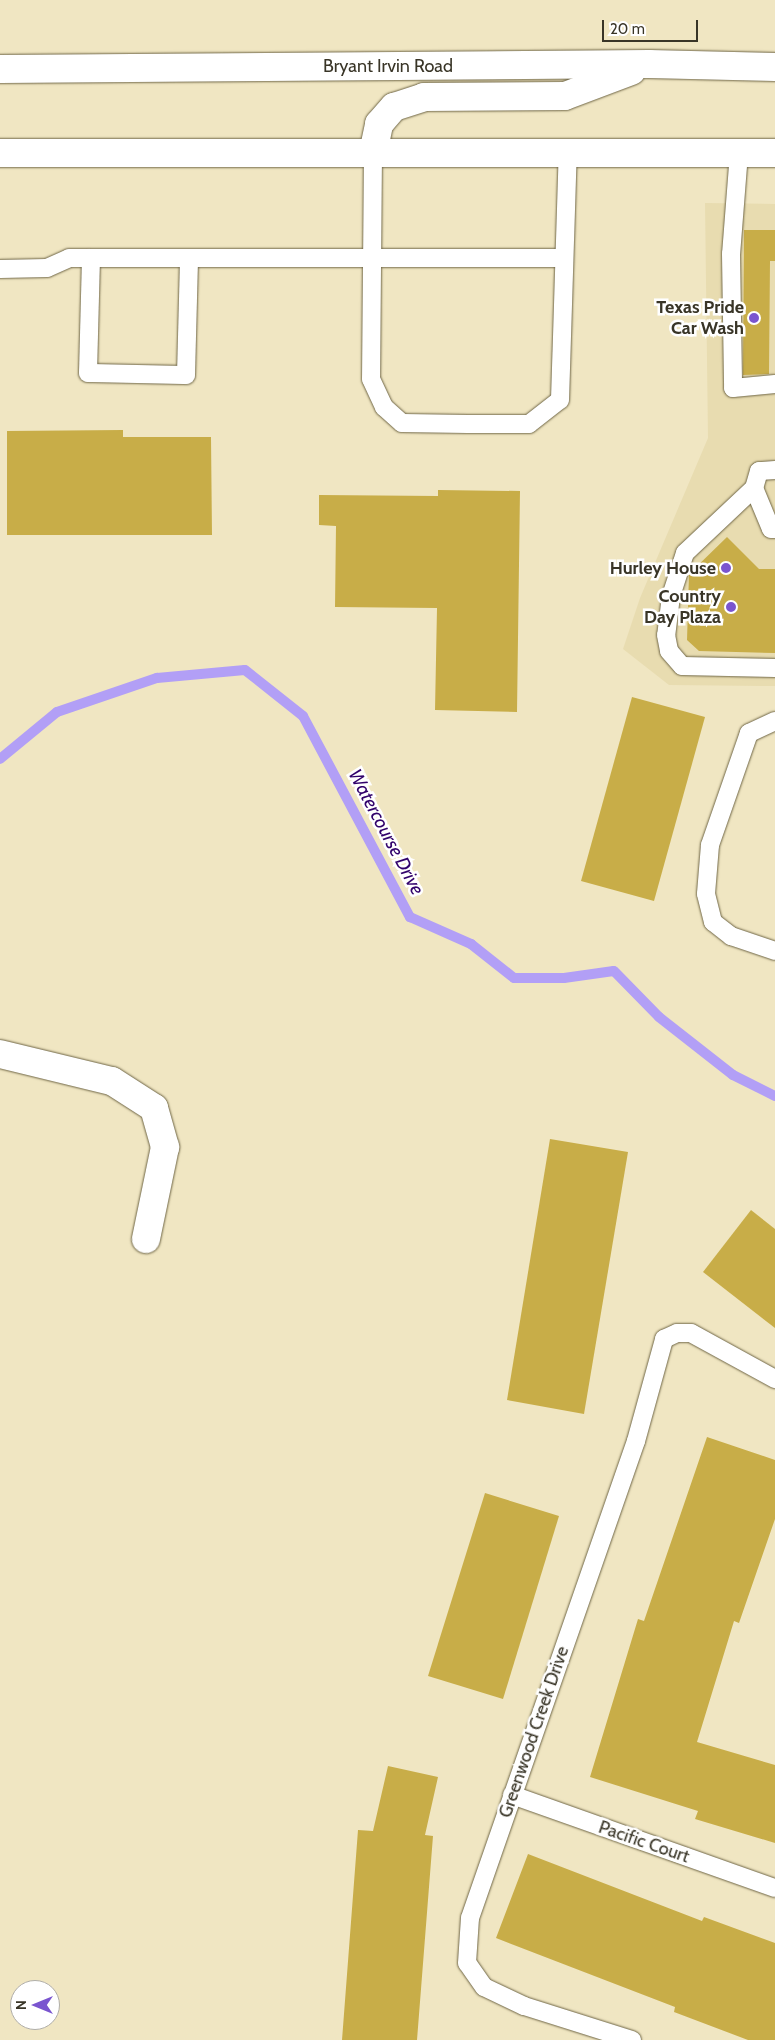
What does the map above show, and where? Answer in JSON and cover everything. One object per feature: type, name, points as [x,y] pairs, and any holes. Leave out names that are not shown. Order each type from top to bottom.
[{"type":"main road","name":"Bryant Irvin Road","points":[[0,69],[649,64],[775,67]]},
{"type":"main road","points":[[373,153],[379,124],[402,104],[424,98],[565,96],[649,64]]},
{"type":"main road","points":[[0,153],[775,153]]},
{"type":"main road","points":[[0,1054],[112,1081],[154,1108],[165,1148],[146,1240]]},
{"type":"lane","points":[[373,153],[371,379],[384,407],[402,423],[529,424],[560,400],[563,258],[568,152]]},
{"type":"lane","points":[[739,153],[731,254],[733,388],[775,384]]},
{"type":"lane","points":[[0,269],[47,268],[69,258],[563,258]]},
{"type":"lane","points":[[91,258],[88,373],[186,375],[189,259]]},
{"type":"lane","points":[[775,470],[758,471],[754,488],[685,553],[671,596],[666,635],[669,651],[682,666],[775,668]]},
{"type":"lane","points":[[754,488],[771,529],[775,529]]},
{"type":"lane","points":[[775,720],[750,733],[710,845],[706,894],[713,922],[732,936],[775,951]]},
{"type":"lane","name":"Greenwood Creek Drive","points":[[632,2040],[516,2002],[484,1987],[467,1963],[470,1918],[636,1441],[655,1361],[664,1339],[677,1333],[691,1333],[775,1379]]},
{"type":"lane","name":"Pacific Court","points":[[512,1795],[775,1888]]},
{"type":"shaded area","points":[[705,203],[775,204],[775,686],[669,685],[623,649],[640,598],[708,438]]},
{"type":"building","name":"Texas Pride Car Wash","points":[[744,230],[775,230],[775,261],[770,261],[769,374],[743,375]]},
{"type":"building","points":[[123,430],[123,437],[211,437],[212,535],[7,535],[7,431]]},
{"type":"building","points":[[438,490],[520,491],[517,712],[435,710],[437,608],[335,607],[336,526],[319,525],[319,495],[438,496]]},
{"type":"building","name":"Country Day Plaza","points":[[727,537],[759,569],[775,569],[775,653],[699,651],[687,640],[689,574]]},
{"type":"building","points":[[632,697],[705,717],[654,901],[581,881]]},
{"type":"building","points":[[550,1139],[628,1152],[584,1414],[507,1400]]},
{"type":"building","points":[[751,1210],[775,1229],[775,1328],[703,1272]]},
{"type":"building","points":[[707,1437],[775,1460],[775,1519],[739,1623],[734,1621],[697,1742],[775,1765],[775,1843],[695,1819],[698,1811],[590,1777],[638,1619],[644,1621]]},
{"type":"building","points":[[485,1493],[559,1516],[503,1699],[428,1676]]},
{"type":"building","points":[[388,1766],[438,1777],[425,1835],[433,1836],[417,2040],[342,2040],[358,1830],[373,1831]]},
{"type":"building","points":[[528,1854],[702,1921],[704,1917],[775,1943],[775,2040],[748,2040],[674,2012],[675,2007],[496,1938]]},
{"type":"waterway","name":"Watercourse Drive","points":[[0,759],[57,712],[157,678],[245,670],[303,716],[410,917],[471,944],[514,978],[564,978],[614,971],[659,1017],[733,1075],[775,1096]]},
{"type":"place","name":"Texas Pride Car Wash","points":[[754,318]]},
{"type":"place","name":"Hurley House","points":[[726,568]]},
{"type":"place","name":"Country Day Plaza","points":[[731,607]]}]
